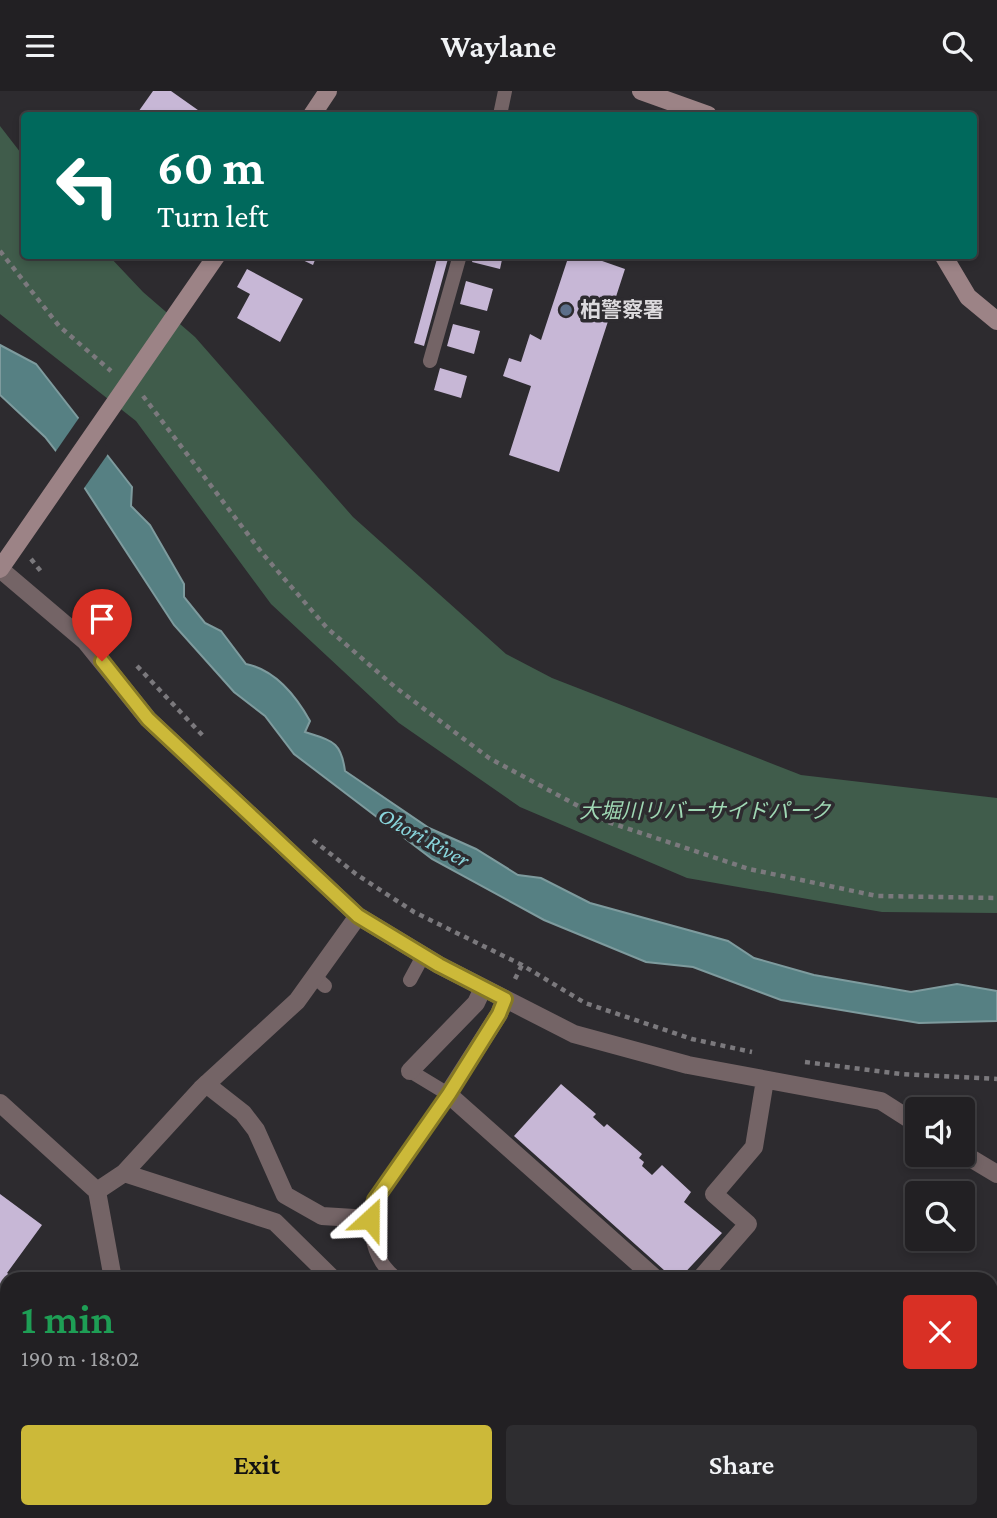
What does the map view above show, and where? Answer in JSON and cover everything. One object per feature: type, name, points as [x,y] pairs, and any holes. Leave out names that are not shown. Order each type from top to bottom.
[{"type":"street","points":[[314,112],[328,91]]},
{"type":"street","points":[[640,91],[700,112]]},
{"type":"street","points":[[214,259],[0,569],[86,642],[148,719],[358,916],[423,956],[574,1034],[688,1065],[881,1101],[905,1116]]},
{"type":"street","points":[[945,259],[968,297],[997,321]]},
{"type":"street","points":[[97,1191],[124,1174],[206,1084],[320,981],[358,916]]},
{"type":"street","points":[[410,1070],[476,1003],[483,988]]},
{"type":"street","points":[[505,999],[499,1014],[449,1094],[648,1272]]},
{"type":"street","points":[[705,1272],[748,1224],[714,1194],[754,1147],[765,1080]]},
{"type":"street","points":[[206,1084],[243,1114],[256,1131],[285,1195],[322,1216],[370,1219]]},
{"type":"street","points":[[0,1103],[97,1191],[112,1272]]},
{"type":"street","points":[[975,1161],[997,1174]]},
{"type":"street","points":[[124,1174],[275,1222],[326,1272]]},
{"type":"lane","points":[[501,112],[505,91]]},
{"type":"lane","points":[[430,361],[459,259]]},
{"type":"lane","points":[[410,980],[423,956]]},
{"type":"lane","points":[[391,1272],[374,1252],[370,1219],[375,1200],[449,1094],[410,1070]]},
{"type":"path","points":[[0,251],[59,326],[102,365],[118,374]]},
{"type":"path","points":[[142,394],[262,553],[327,628],[395,687],[489,758],[608,822],[749,869],[877,896],[997,898]]},
{"type":"path","points":[[134,663],[205,739]]},
{"type":"path","points":[[308,836],[356,874],[414,912],[522,965],[585,1003],[692,1039],[760,1053]]},
{"type":"path","points":[[800,1061],[901,1074],[997,1079]]},
{"type":"green space","name":"大堀川リバーサイドパーク","points":[[0,126],[21,153],[21,259],[112,259],[143,292],[195,337],[353,517],[506,654],[552,678],[801,775],[997,798],[997,913],[882,912],[687,878],[520,807],[399,723],[271,604],[136,421],[0,314]]},
{"type":"water","name":"Ohori River","points":[[0,345],[36,364],[132,487],[131,506],[150,525],[184,584],[184,597],[205,623],[221,631],[246,664],[267,672],[284,685],[310,721],[305,732],[334,744],[341,754],[345,771],[429,828],[476,849],[518,875],[541,878],[590,903],[728,941],[754,958],[814,975],[911,992],[957,984],[997,991],[997,1021],[919,1023],[781,1000],[693,967],[646,962],[544,920],[432,859],[294,754],[265,716],[234,692],[174,625],[84,487],[45,437],[0,395]]},
{"type":"pier","points":[[81,415],[110,451],[82,491],[54,454]]},
{"type":"building","points":[[153,91],[171,91],[201,112],[138,112]]},
{"type":"building","points":[[300,259],[315,259],[313,265]]},
{"type":"building","points":[[437,259],[448,259],[424,346],[414,343]]},
{"type":"building","points":[[473,259],[502,259],[500,269],[472,262]]},
{"type":"building","points":[[568,259],[596,259],[625,269],[559,472],[509,455],[531,386],[503,376],[509,358],[521,362],[530,334],[541,340]]},
{"type":"building","points":[[247,269],[303,299],[280,342],[237,318],[250,294],[237,287]]},
{"type":"building","points":[[466,281],[493,289],[487,311],[460,304]]},
{"type":"building","points":[[453,324],[480,331],[474,354],[447,346]]},
{"type":"building","points":[[440,368],[467,376],[461,398],[434,390]]},
{"type":"building","points":[[561,1084],[596,1114],[593,1117],[604,1127],[607,1124],[642,1154],[639,1158],[644,1162],[642,1166],[652,1175],[662,1165],[691,1192],[684,1202],[722,1233],[686,1272],[666,1272],[514,1136]]},
{"type":"building","points":[[0,1194],[42,1225],[8,1272],[0,1272]]},
{"type":"place","name":"柏警察署","points":[[566,310]]},
{"type":"route","points":[[102,661],[148,719],[358,916],[439,965],[505,999],[499,1014],[449,1094],[375,1200],[370,1219]]}]
